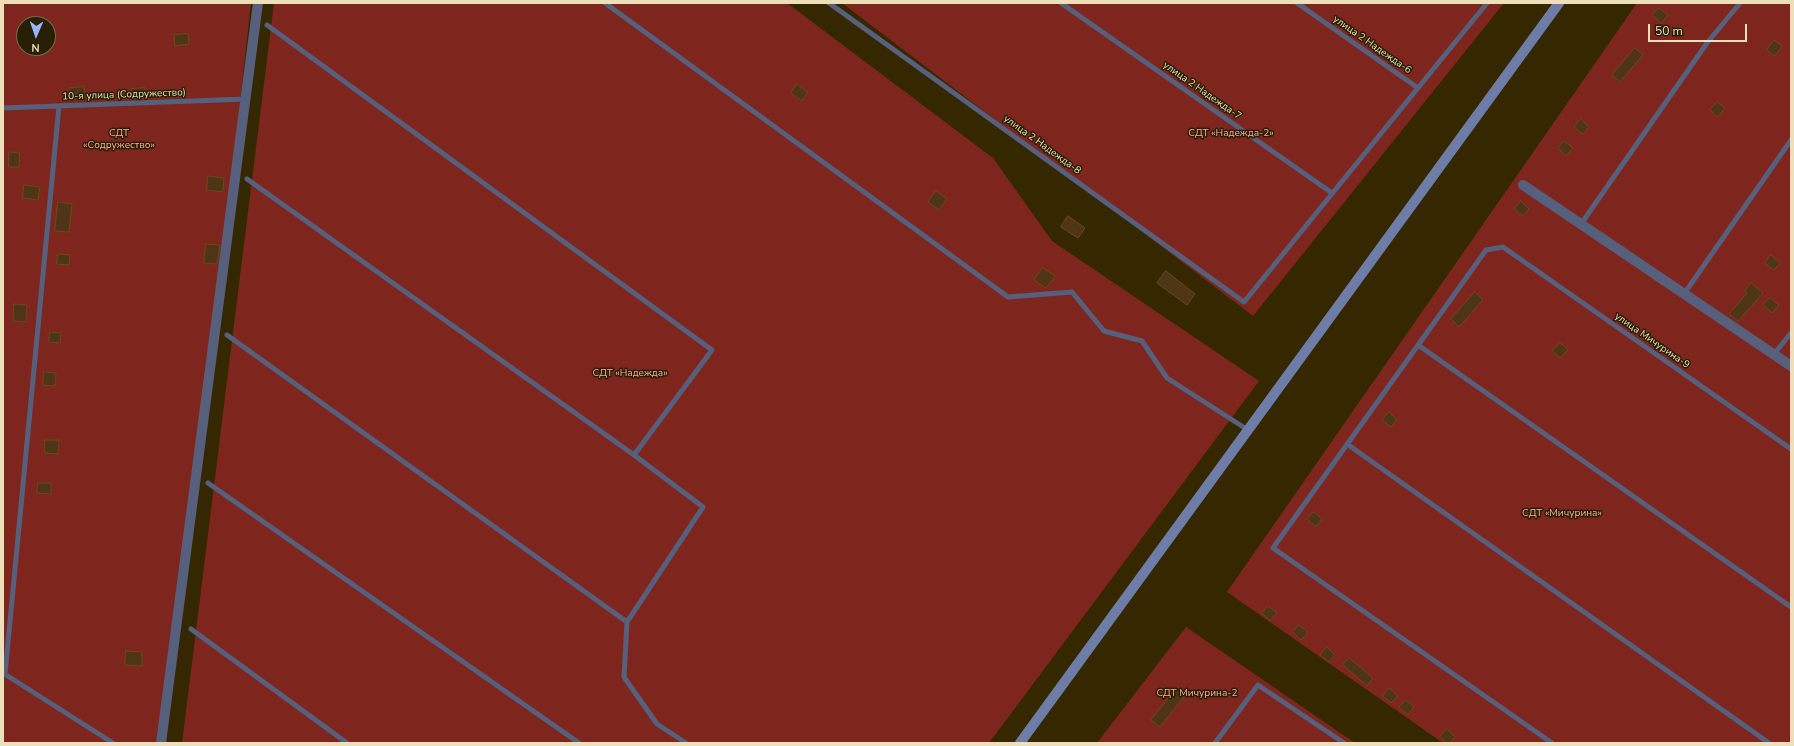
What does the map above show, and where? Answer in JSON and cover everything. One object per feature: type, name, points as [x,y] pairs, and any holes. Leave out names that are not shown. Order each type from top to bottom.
[{"type":"street","points":[[161,743],[258,3]]},
{"type":"street","points":[[1020,743],[1559,3]]},
{"type":"street","points":[[1523,185],[1791,366]]},
{"type":"lane","points":[[605,3],[1008,297],[1072,292],[1104,330],[1142,341],[1167,378],[1248,430]]},
{"type":"lane","name":"улица 2 Надежда-8","points":[[829,3],[1244,302],[1332,193]]},
{"type":"lane","name":"улица 2 Надежда-7","points":[[1061,3],[1332,193]]},
{"type":"lane","name":"улица 2 Надежда-6","points":[[1297,3],[1418,88]]},
{"type":"lane","points":[[1332,193],[1487,3]]},
{"type":"lane","points":[[1581,224],[1707,43],[1740,3]]},
{"type":"lane","points":[[267,25],[712,350],[634,455]]},
{"type":"lane","name":"10-я улица (Содружество)","points":[[3,108],[246,99]]},
{"type":"lane","points":[[59,106],[4,673],[113,743]]},
{"type":"lane","points":[[1684,294],[1791,140]]},
{"type":"lane","points":[[247,179],[634,455],[703,507],[627,622],[624,677],[657,724],[686,743]]},
{"type":"lane","name":"улица Мичурина-9","points":[[1418,345],[1486,250],[1504,247],[1791,449]]},
{"type":"lane","points":[[1774,354],[1791,333]]},
{"type":"lane","points":[[227,335],[627,622]]},
{"type":"lane","points":[[1552,743],[1273,548],[1418,345],[1791,607]]},
{"type":"lane","points":[[1347,444],[1769,743]]},
{"type":"lane","points":[[208,483],[579,743]]},
{"type":"lane","points":[[191,629],[347,743]]},
{"type":"lane","points":[[1215,743],[1258,685],[1344,743]]},
{"type":"green space","name":"СДТ «Содружество»","points":[[3,3],[251,3],[221,274],[160,743],[3,743]]},
{"type":"green space","name":"СДТ «Надежда»","points":[[274,3],[787,3],[993,158],[1052,241],[1259,381],[989,743],[182,743]]},
{"type":"green space","name":"СДТ «Надежда-2»","points":[[842,3],[1504,3],[1253,316]]},
{"type":"green space","name":"СДТ «Мичурина»","points":[[1637,3],[1791,3],[1791,743],[1443,743],[1227,592]]},
{"type":"green space","name":"СДТ Мичурина-2","points":[[1186,627],[1355,743],[1097,743]]},
{"type":"building","points":[[1659,8],[1668,15],[1661,23],[1652,15]]},
{"type":"building","points":[[188,34],[189,44],[175,46],[174,35]]},
{"type":"building","points":[[1774,40],[1782,46],[1775,56],[1767,50]]},
{"type":"building","points":[[1635,48],[1643,55],[1620,82],[1612,75]]},
{"type":"building","points":[[797,84],[808,92],[802,101],[791,93]]},
{"type":"building","points":[[84,87],[85,97],[71,98],[70,88]]},
{"type":"building","points":[[145,88],[146,98],[132,99],[131,89]]},
{"type":"building","points":[[1717,102],[1725,108],[1718,117],[1710,110]]},
{"type":"building","points":[[1581,119],[1589,127],[1583,134],[1574,127]]},
{"type":"building","points":[[1564,141],[1573,148],[1566,156],[1558,148]]},
{"type":"building","points":[[9,152],[20,153],[19,167],[9,167]]},
{"type":"building","points":[[208,176],[224,178],[223,192],[207,190]]},
{"type":"building","points":[[24,185],[40,187],[38,200],[23,198]]},
{"type":"building","points":[[936,191],[947,199],[939,210],[928,202]]},
{"type":"building","points":[[1521,201],[1529,209],[1523,216],[1514,209]]},
{"type":"building","points":[[58,202],[72,204],[69,232],[55,231]]},
{"type":"building","points":[[1068,216],[1085,228],[1078,238],[1061,227]]},
{"type":"building","points":[[206,244],[220,245],[217,264],[204,263]]},
{"type":"building","points":[[58,254],[70,255],[69,265],[57,264]]},
{"type":"building","points":[[1771,255],[1780,263],[1774,270],[1765,263]]},
{"type":"building","points":[[1043,268],[1055,276],[1046,288],[1034,280]]},
{"type":"building","points":[[1166,271],[1195,294],[1187,305],[1157,283]]},
{"type":"building","points":[[1751,283],[1763,293],[1738,321],[1729,314],[1747,293],[1745,291]]},
{"type":"building","points":[[1475,292],[1483,300],[1459,327],[1451,319]]},
{"type":"building","points":[[1770,298],[1779,305],[1772,313],[1763,305]]},
{"type":"building","points":[[14,304],[27,305],[26,322],[14,321]]},
{"type":"building","points":[[50,332],[61,333],[60,343],[49,342]]},
{"type":"building","points":[[1560,343],[1568,350],[1560,358],[1552,351]]},
{"type":"building","points":[[44,372],[56,373],[55,386],[43,385]]},
{"type":"building","points":[[1389,412],[1397,420],[1391,427],[1382,420]]},
{"type":"building","points":[[45,440],[59,440],[58,454],[45,453]]},
{"type":"building","points":[[38,483],[51,483],[51,494],[37,493]]},
{"type":"building","points":[[1314,512],[1322,519],[1316,527],[1307,519]]},
{"type":"building","points":[[1268,606],[1277,613],[1270,621],[1262,613]]},
{"type":"building","points":[[1299,625],[1308,632],[1301,640],[1293,632]]},
{"type":"building","points":[[1327,647],[1335,655],[1329,662],[1320,655]]},
{"type":"building","points":[[126,651],[142,652],[142,666],[125,665]]},
{"type":"building","points":[[1349,658],[1373,678],[1367,686],[1343,665]]},
{"type":"building","points":[[1178,687],[1187,693],[1160,727],[1151,720]]},
{"type":"building","points":[[1389,688],[1398,696],[1391,703],[1383,696]]},
{"type":"building","points":[[1406,700],[1414,707],[1408,715],[1399,707]]},
{"type":"building","points":[[1447,729],[1455,737],[1450,743],[1447,743],[1440,737]]}]
